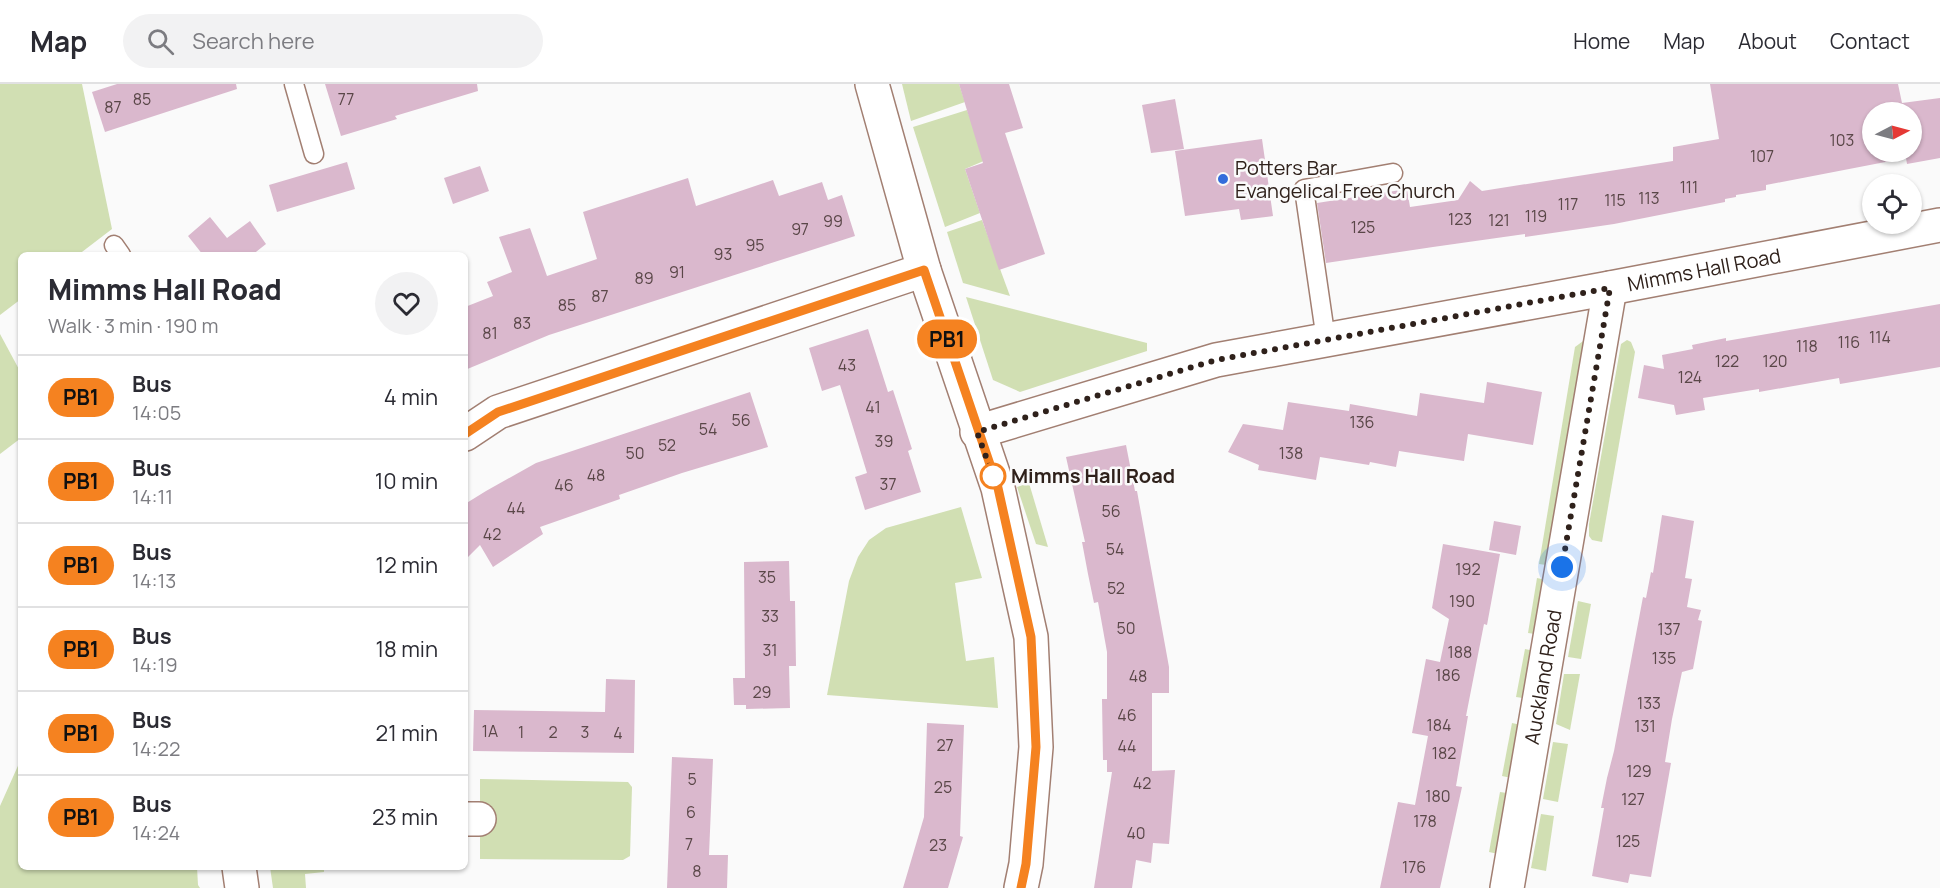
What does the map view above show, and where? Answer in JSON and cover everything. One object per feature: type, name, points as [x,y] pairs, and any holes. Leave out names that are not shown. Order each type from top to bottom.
[{"type":"street","points":[[872,84],[924,270],[977,432],[998,488],[1031,637],[1036,747],[1026,864],[1021,888]]},
{"type":"street","name":"Mimms Hall Road","points":[[977,432],[1216,360],[1940,225]]},
{"type":"street","points":[[468,432],[498,412],[924,270]]},
{"type":"street","name":"Auckland Road","points":[[1507,888],[1610,288]]},
{"type":"street","points":[[239,870],[242,888]]},
{"type":"lane","points":[[294,84],[314,154]]},
{"type":"lane","points":[[1326,340],[1304,189],[1393,173]]},
{"type":"green space","points":[[0,84],[82,84],[112,229],[82,252],[18,252],[18,301],[0,315]]},
{"type":"green space","points":[[902,84],[959,84],[965,102],[911,121]]},
{"type":"green space","points":[[967,110],[986,160],[965,169],[980,213],[945,227],[913,127]]},
{"type":"green space","points":[[982,220],[1010,296],[963,283],[947,232]]},
{"type":"green space","points":[[966,297],[1147,343],[1147,351],[1020,392],[993,380]]},
{"type":"green space","points":[[0,334],[18,367],[18,440],[0,454]]},
{"type":"green space","points":[[1590,336],[1554,566],[1539,564],[1575,347]]},
{"type":"green space","points":[[1627,340],[1631,342],[1635,352],[1602,542],[1592,540],[1589,536],[1589,524],[1621,344]]},
{"type":"green space","points":[[1029,483],[1048,547],[1036,544],[1017,487]]},
{"type":"green space","points":[[961,507],[982,578],[955,583],[966,661],[994,657],[998,708],[827,695],[849,581],[858,557],[869,540],[886,528]]},
{"type":"green space","points":[[1537,578],[1551,581],[1542,635],[1528,633]]},
{"type":"green space","points":[[1578,601],[1591,604],[1581,659],[1568,657]]},
{"type":"green space","points":[[1525,649],[1539,652],[1530,699],[1516,697]]},
{"type":"green space","points":[[1564,674],[1580,674],[1570,730],[1556,724]]},
{"type":"green space","points":[[1512,723],[1526,726],[1516,779],[1502,776]]},
{"type":"green space","points":[[1553,742],[1568,744],[1558,802],[1543,799]]},
{"type":"green space","points":[[18,766],[18,870],[197,870],[200,888],[0,888],[0,806]]},
{"type":"green space","points":[[480,779],[628,782],[632,787],[630,856],[623,860],[480,859]]},
{"type":"green space","points":[[1500,792],[1514,794],[1503,855],[1489,852]]},
{"type":"green space","points":[[1541,814],[1554,816],[1546,871],[1531,868]]},
{"type":"green space","points":[[270,870],[324,870],[324,872],[305,874],[306,888],[273,888]]},
{"type":"building","points":[[117,84],[236,84],[237,89],[105,132],[92,92]]},
{"type":"building","points":[[325,84],[477,84],[478,91],[395,116],[397,119],[341,136]]},
{"type":"building","points":[[959,84],[1009,84],[1023,128],[1005,133],[1045,254],[999,270],[965,169],[983,163]]},
{"type":"building","points":[[1710,84],[1898,84],[1902,102],[1862,102],[1862,162],[1885,162],[1766,185],[1766,190],[1736,195],[1736,197],[1725,199],[1725,202],[1614,224],[1525,237],[1525,234],[1326,263],[1317,203],[1407,189],[1410,207],[1458,200],[1470,181],[1482,191],[1673,161],[1673,147],[1719,139]]},
{"type":"building","points":[[1940,98],[1940,158],[1922,161],[1922,102],[1910,102]]},
{"type":"building","points":[[1175,99],[1184,149],[1151,153],[1142,105]]},
{"type":"building","name":"Potters Bar Evangelical Free Church","points":[[1262,139],[1273,216],[1241,220],[1239,209],[1185,216],[1175,151]]},
{"type":"building","points":[[347,162],[355,189],[277,212],[269,185]]},
{"type":"building","points":[[480,166],[489,191],[453,204],[444,178]]},
{"type":"building","points":[[688,178],[696,206],[773,180],[779,196],[822,182],[828,200],[842,195],[855,236],[549,335],[468,369],[468,306],[493,296],[487,282],[512,272],[499,237],[530,228],[547,276],[597,259],[583,212]]},
{"type":"building","points":[[210,217],[227,238],[250,221],[266,244],[256,252],[201,252],[188,236]]},
{"type":"building","points":[[1940,304],[1940,367],[1840,384],[1839,378],[1759,392],[1759,389],[1703,398],[1705,410],[1676,415],[1674,405],[1638,398],[1644,365],[1664,369],[1662,355],[1693,349],[1692,345]]},
{"type":"building","points":[[868,329],[888,392],[893,390],[912,449],[908,451],[921,492],[865,510],[855,477],[867,473],[840,385],[822,391],[809,348]]},
{"type":"building","points":[[1487,382],[1542,392],[1533,445],[1468,434],[1464,461],[1399,451],[1396,467],[1320,457],[1316,480],[1258,470],[1259,465],[1228,452],[1243,424],[1283,430],[1288,402],[1349,411],[1350,404],[1417,416],[1420,393],[1484,403]]},
{"type":"building","points":[[750,392],[768,447],[619,495],[620,499],[540,527],[543,534],[493,567],[480,545],[468,557],[468,502],[536,463]]},
{"type":"building","points":[[1126,445],[1135,491],[1137,491],[1169,667],[1169,693],[1152,693],[1152,771],[1175,770],[1169,844],[1153,843],[1151,863],[1136,860],[1132,888],[1094,888],[1112,772],[1107,772],[1107,760],[1103,760],[1102,699],[1107,699],[1107,652],[1098,602],[1094,603],[1082,542],[1085,542],[1066,457]]},
{"type":"building","points":[[1662,515],[1694,521],[1685,578],[1692,579],[1687,607],[1701,610],[1698,620],[1702,621],[1693,669],[1682,672],[1672,719],[1665,762],[1671,763],[1651,877],[1630,874],[1628,883],[1592,876],[1604,808],[1601,808],[1643,597],[1646,598],[1651,572],[1653,573]]},
{"type":"building","points":[[1494,521],[1521,526],[1516,555],[1489,550]]},
{"type":"building","points":[[1443,544],[1500,554],[1487,625],[1484,624],[1466,716],[1468,716],[1456,786],[1462,787],[1440,888],[1380,888],[1398,802],[1415,805],[1428,736],[1412,733],[1426,659],[1440,662],[1449,619],[1432,608]]},
{"type":"building","points":[[789,561],[790,601],[795,601],[796,666],[789,666],[790,708],[746,709],[746,705],[734,705],[733,678],[745,678],[744,562]]},
{"type":"building","points":[[606,679],[635,680],[634,753],[473,751],[474,710],[605,712]]},
{"type":"building","points":[[927,723],[964,725],[960,836],[963,837],[948,888],[903,888],[924,817]]},
{"type":"building","points":[[672,757],[713,759],[709,855],[728,855],[727,888],[667,888]]},
{"type":"bus line","name":"PB1","points":[[468,432],[498,412],[924,270],[977,432],[998,488],[1031,637],[1036,747],[1026,864],[1021,888]]},
{"type":"place","name":"Potters Bar Evangelical Free Church","points":[[1223,179]]},
{"type":"place","name":"Mimms Hall Road","points":[[993,476]]},
{"type":"route","points":[[993,476],[977,432],[1216,360],[1610,288],[1562,567]]}]
